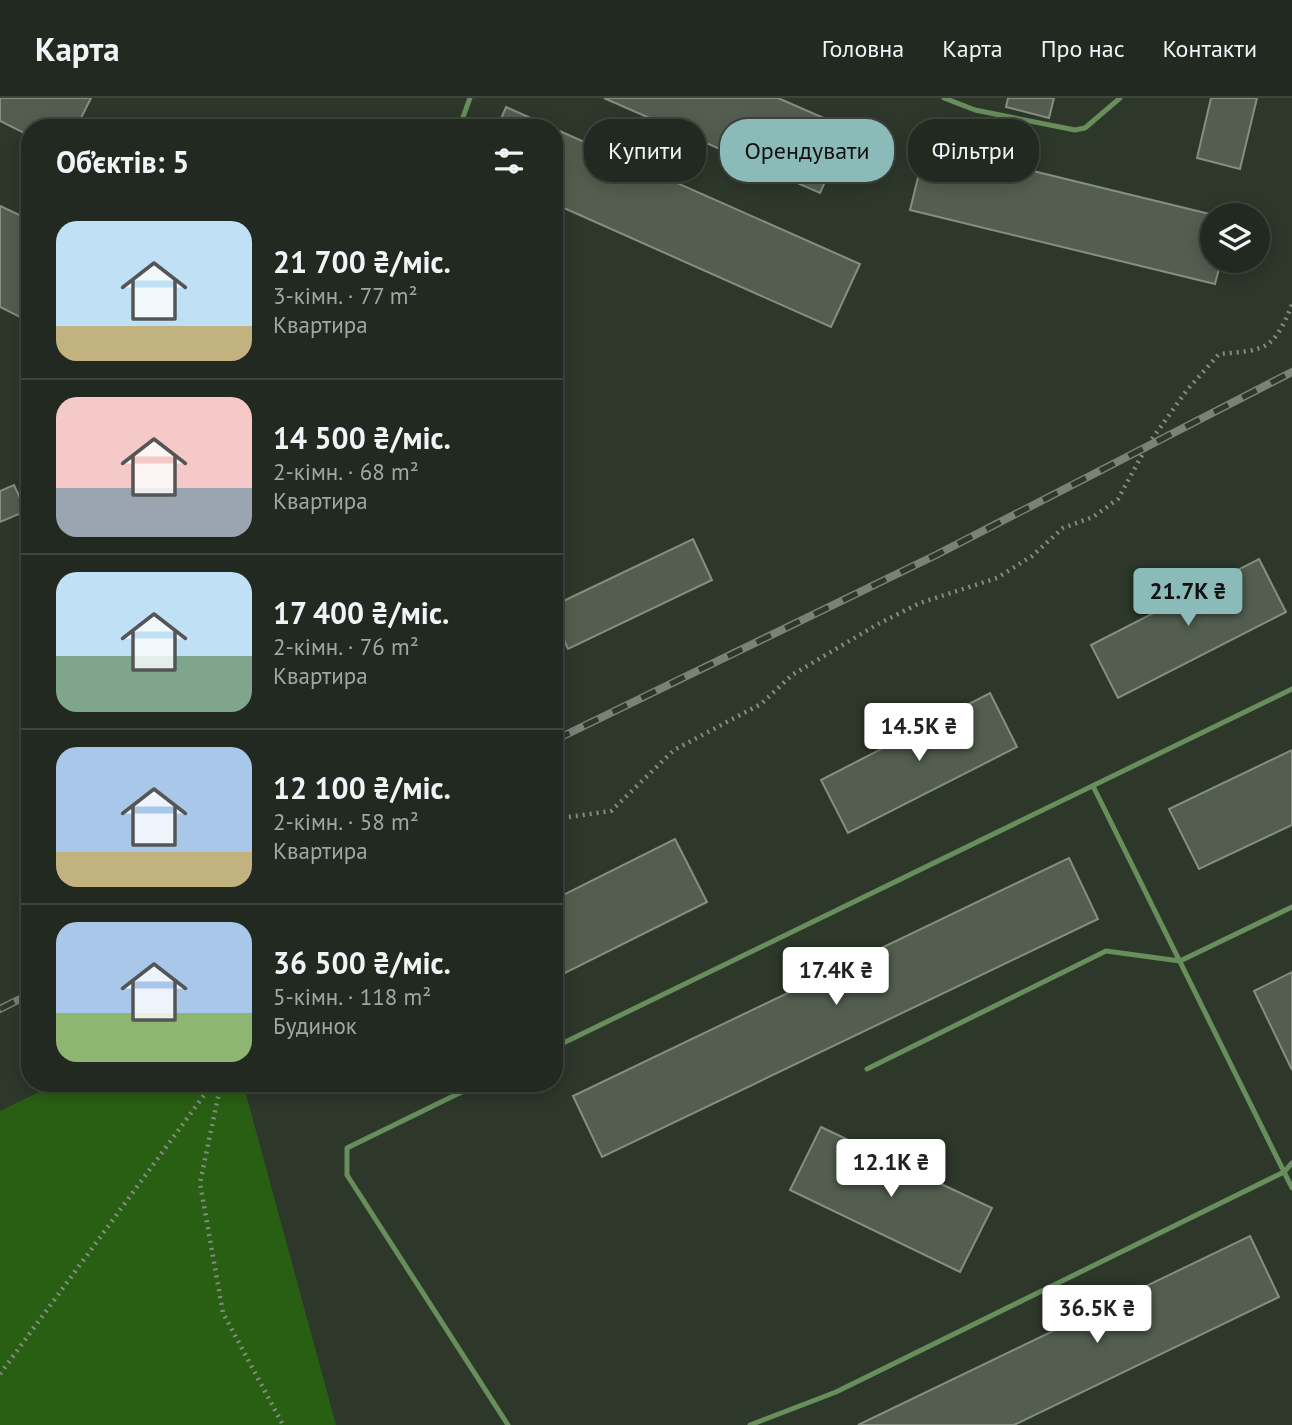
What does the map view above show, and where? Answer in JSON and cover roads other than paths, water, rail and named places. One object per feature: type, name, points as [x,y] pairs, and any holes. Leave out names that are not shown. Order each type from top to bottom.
[{"type":"lane","points":[[462,119],[470,98]]},
{"type":"lane","points":[[944,98],[975,110],[1075,130],[1085,128],[1120,98]]},
{"type":"lane","points":[[563,1043],[1292,690]]},
{"type":"lane","points":[[1093,786],[1292,1188]]},
{"type":"lane","points":[[867,1069],[1106,951],[1180,961],[1292,907]]},
{"type":"lane","points":[[462,1092],[347,1148],[347,1175],[508,1425]]},
{"type":"lane","points":[[750,1425],[836,1392],[1284,1172],[1292,1163]]},
{"type":"railway","points":[[563,736],[936,555],[1292,372]]},
{"type":"railway","points":[[0,1009],[21,998]]}]
